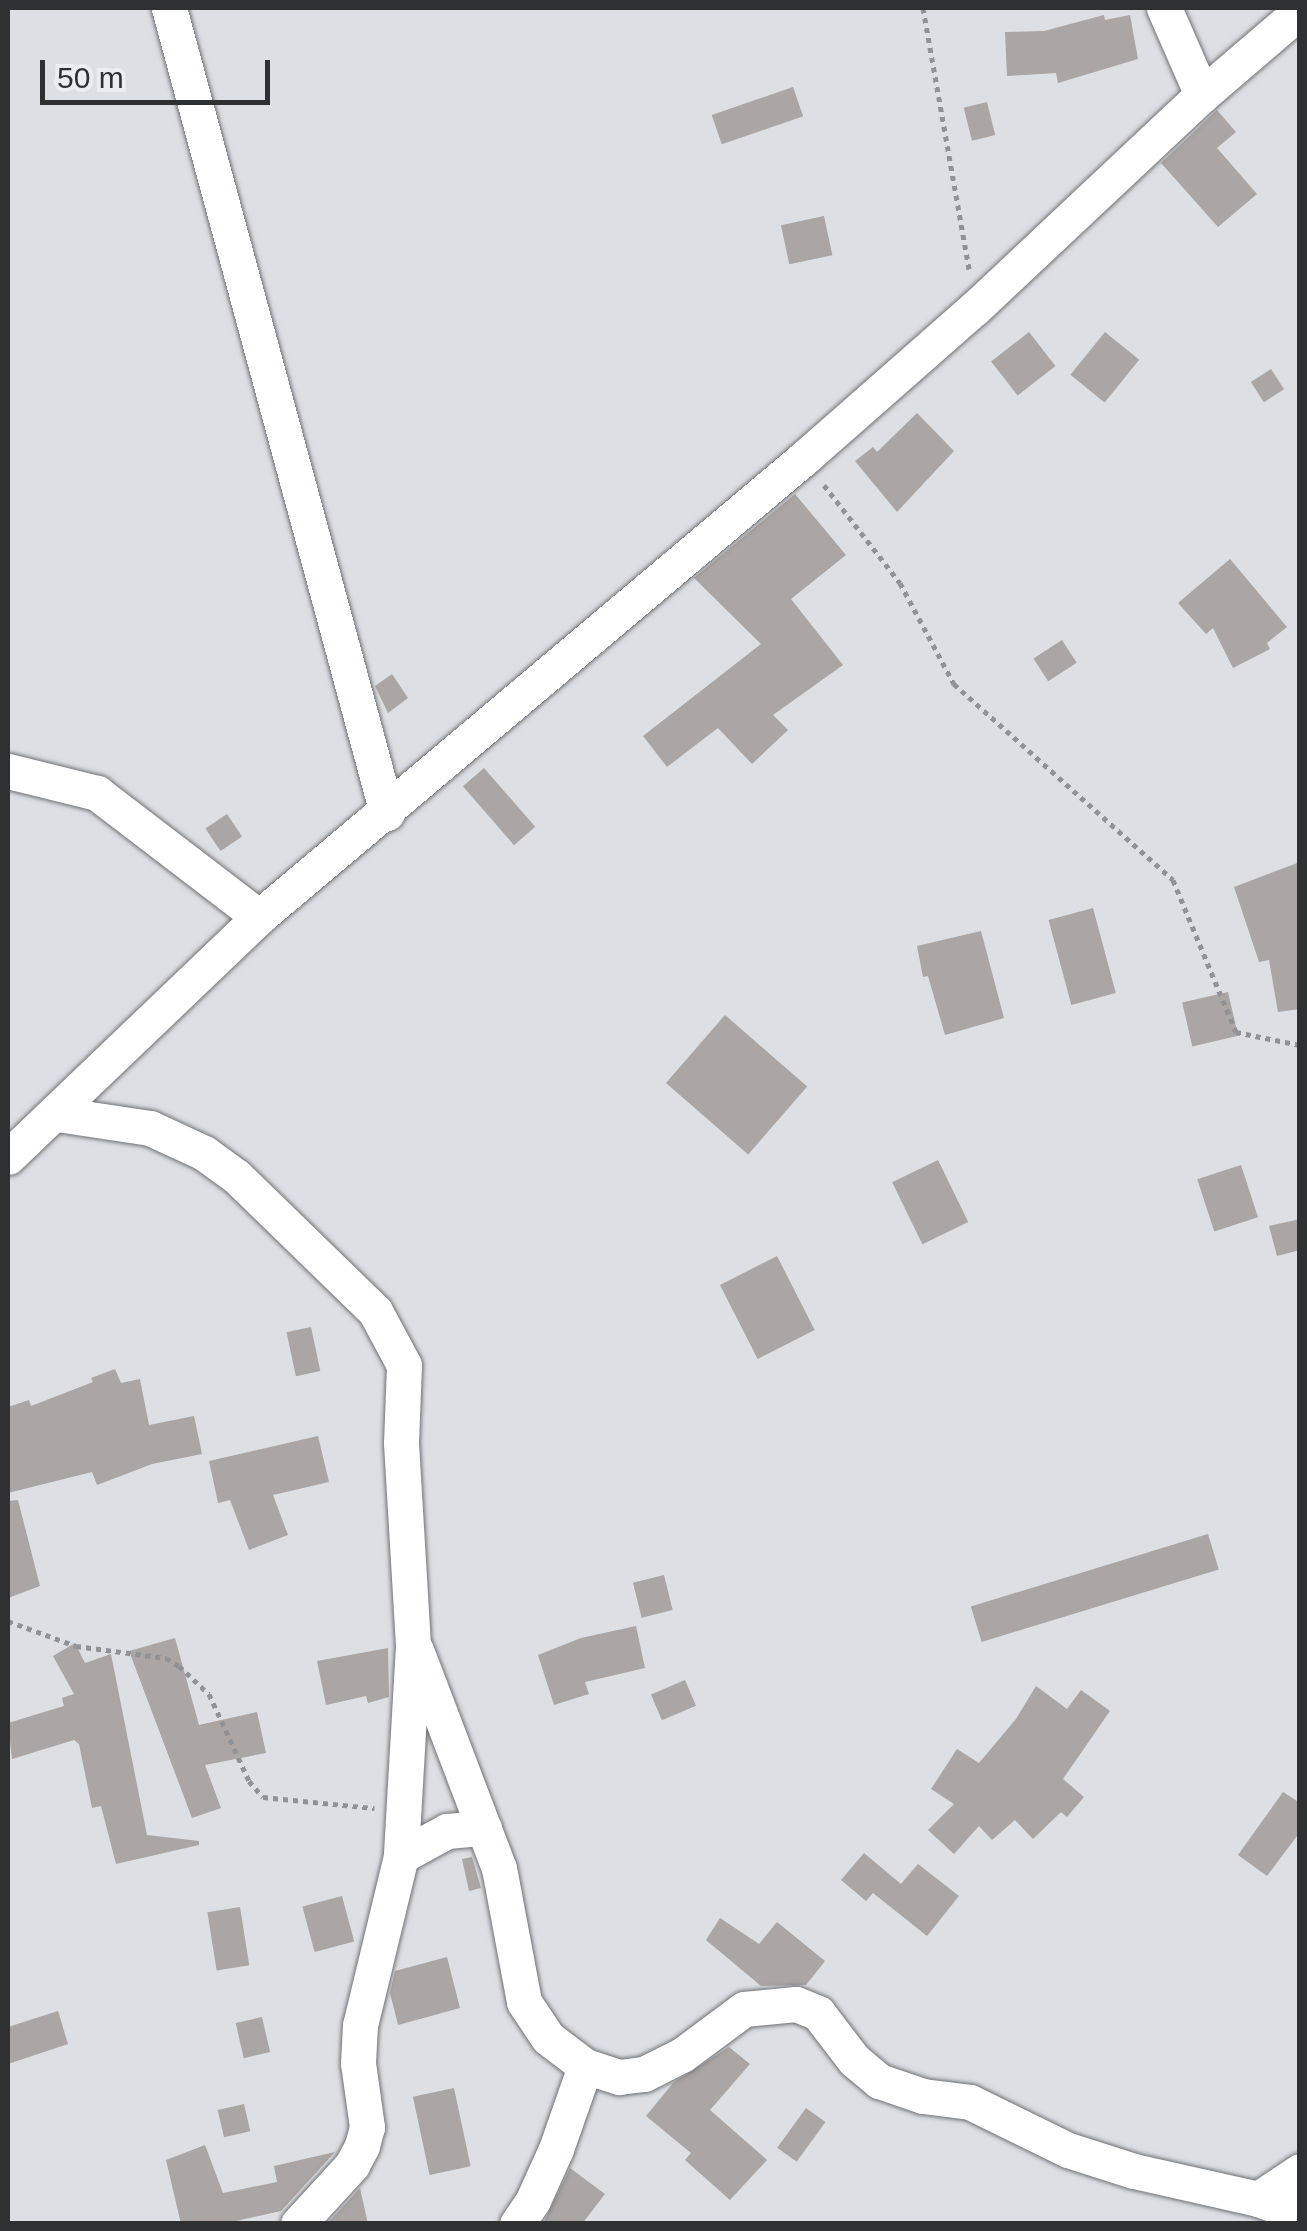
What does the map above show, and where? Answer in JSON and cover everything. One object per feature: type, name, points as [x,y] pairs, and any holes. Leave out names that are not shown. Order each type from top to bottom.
[{"type":"street","points":[[170,8],[387,813]]},
{"type":"street","points":[[1164,8],[1202,95]]},
{"type":"street","points":[[8,1157],[259,917],[804,458],[976,308],[1202,95],[1300,11]]},
{"type":"street","points":[[8,771],[97,793],[259,917]]},
{"type":"street","points":[[57,1114],[150,1128],[204,1152],[236,1176],[375,1311],[399,1352],[406,1377],[401,1443],[414,1645],[401,1856],[360,2026],[358,2063],[366,2127],[362,2146],[352,2165],[298,2224]]},
{"type":"street","points":[[414,1645],[484,1828],[506,1898],[514,1968],[524,2002],[548,2038],[585,2066],[619,2077],[644,2074],[682,2055],[747,2007],[796,2004],[818,2013],[854,2060],[879,2081],[923,2096],[970,2102],[1068,2150],[1134,2172],[1258,2199],[1300,2214]]},
{"type":"street","points":[[401,1856],[447,1832],[484,1828]]},
{"type":"street","points":[[516,2224],[533,2200],[556,2149],[585,2066]]},
{"type":"street","points":[[1258,2199],[1300,2171]]},
{"type":"path","points":[[923,8],[976,308]]},
{"type":"path","points":[[804,458],[900,583],[954,684],[1173,880],[1236,1032],[1300,1045]]},
{"type":"path","points":[[8,1621],[76,1646],[166,1658],[179,1666],[209,1694],[249,1782],[263,1797],[402,1810]]},
{"type":"building","points":[[1104,15],[1105,20],[1130,15],[1138,59],[1058,83],[1056,73],[1007,76],[1005,32],[1044,31]]},
{"type":"building","points":[[793,87],[803,116],[722,144],[712,115]]},
{"type":"building","points":[[987,102],[995,135],[972,141],[964,108]]},
{"type":"building","points":[[1217,110],[1236,132],[1217,148],[1257,194],[1218,227],[1161,163]]},
{"type":"building","points":[[824,216],[832,255],[789,264],[781,225]]},
{"type":"building","points":[[1029,332],[1055,366],[1018,395],[991,362]]},
{"type":"building","points":[[1105,332],[1139,360],[1105,402],[1070,375]]},
{"type":"building","points":[[1271,369],[1284,389],[1264,402],[1251,382]]},
{"type":"building","points":[[917,413],[954,451],[897,512],[855,461],[873,447],[877,452]]},
{"type":"building","points":[[795,494],[846,555],[791,599],[843,665],[773,715],[788,730],[752,764],[718,728],[667,767],[643,736],[761,644],[694,578]]},
{"type":"building","points":[[1230,559],[1287,627],[1267,643],[1270,649],[1233,668],[1213,628],[1206,634],[1178,603]]},
{"type":"building","points":[[1062,640],[1077,663],[1048,681],[1033,659]]},
{"type":"building","points":[[392,674],[408,698],[388,713],[375,686]]},
{"type":"building","points":[[484,768],[535,827],[514,845],[463,786]]},
{"type":"building","points":[[227,814],[242,836],[221,851],[205,829]]},
{"type":"building","points":[[1300,862],[1300,1009],[1278,1012],[1269,960],[1259,962],[1234,887]]},
{"type":"building","points":[[1093,908],[1116,993],[1071,1005],[1049,920]]},
{"type":"building","points":[[981,931],[1004,1018],[945,1035],[928,976],[923,977],[917,946]]},
{"type":"building","points":[[1228,992],[1238,1036],[1192,1046],[1182,1003]]},
{"type":"building","points":[[725,1015],[807,1087],[748,1154],[666,1083]]},
{"type":"building","points":[[938,1160],[968,1222],[922,1244],[892,1182]]},
{"type":"building","points":[[1241,1165],[1258,1217],[1214,1232],[1197,1179]]},
{"type":"building","points":[[1300,1219],[1300,1250],[1277,1256],[1269,1226]]},
{"type":"building","points":[[777,1256],[815,1330],[758,1359],[720,1285]]},
{"type":"building","points":[[311,1327],[320,1371],[296,1376],[287,1332]]},
{"type":"building","points":[[115,1369],[121,1383],[140,1379],[149,1425],[194,1416],[202,1454],[152,1464],[97,1485],[92,1472],[8,1493],[8,1407],[29,1400],[31,1406],[93,1382],[91,1378]]},
{"type":"building","points":[[318,1436],[329,1482],[273,1495],[288,1535],[249,1550],[230,1500],[218,1503],[209,1461]]},
{"type":"building","points":[[18,1500],[40,1586],[8,1598],[8,1501]]},
{"type":"building","points":[[1208,1534],[1219,1569],[982,1642],[971,1607]]},
{"type":"building","points":[[664,1575],[673,1610],[642,1618],[633,1583]]},
{"type":"building","points":[[636,1626],[645,1668],[585,1682],[589,1694],[554,1705],[538,1655],[581,1638]]},
{"type":"building","points":[[175,1638],[199,1725],[257,1712],[266,1753],[205,1765],[221,1808],[192,1818],[129,1651]]},
{"type":"building","points":[[75,1643],[85,1663],[111,1654],[147,1835],[199,1841],[199,1845],[116,1864],[101,1806],[92,1808],[79,1744],[74,1740],[12,1759],[8,1723],[64,1706],[62,1698],[74,1694],[53,1656]]},
{"type":"building","points":[[388,1648],[389,1697],[368,1703],[366,1696],[326,1705],[317,1661]]},
{"type":"building","points":[[685,1680],[696,1706],[662,1720],[651,1694]]},
{"type":"building","points":[[1036,1686],[1067,1709],[1081,1690],[1110,1711],[1063,1779],[1084,1797],[1067,1817],[1061,1812],[1033,1839],[1015,1820],[992,1840],[979,1826],[954,1854],[928,1830],[954,1804],[931,1789],[957,1749],[979,1763],[1016,1719]]},
{"type":"building","points":[[1283,1792],[1300,1803],[1300,1832],[1267,1876],[1238,1855]]},
{"type":"building","points":[[864,1853],[901,1884],[918,1864],[959,1896],[927,1936],[873,1893],[866,1901],[841,1880]]},
{"type":"building","points":[[472,1857],[481,1888],[469,1891],[462,1859]]},
{"type":"building","points":[[342,1896],[354,1941],[315,1952],[302,1907]]},
{"type":"building","points":[[240,1907],[249,1965],[217,1970],[207,1912]]},
{"type":"building","points":[[720,1918],[759,1944],[777,1922],[825,1961],[806,1985],[761,1986],[706,1940]]},
{"type":"building","points":[[447,1957],[460,2008],[398,2025],[390,1993],[395,1971]]},
{"type":"building","points":[[58,2011],[68,2044],[8,2064],[8,2027]]},
{"type":"building","points":[[262,2017],[270,2052],[244,2058],[236,2023]]},
{"type":"building","points":[[729,2047],[750,2064],[710,2110],[767,2160],[730,2200],[685,2160],[691,2153],[646,2116],[673,2083]]},
{"type":"building","points":[[454,2088],[471,2166],[430,2175],[413,2097]]},
{"type":"building","points":[[244,2104],[250,2131],[224,2137],[218,2110]]},
{"type":"building","points":[[806,2108],[825,2122],[797,2162],[777,2148]]},
{"type":"building","points":[[205,2145],[223,2193],[277,2182],[274,2166],[335,2152],[281,2211],[223,2224],[181,2224],[166,2160]]},
{"type":"building","points":[[570,2168],[605,2194],[582,2224],[543,2224]]},
{"type":"building","points":[[360,2188],[368,2224],[327,2224]]}]
